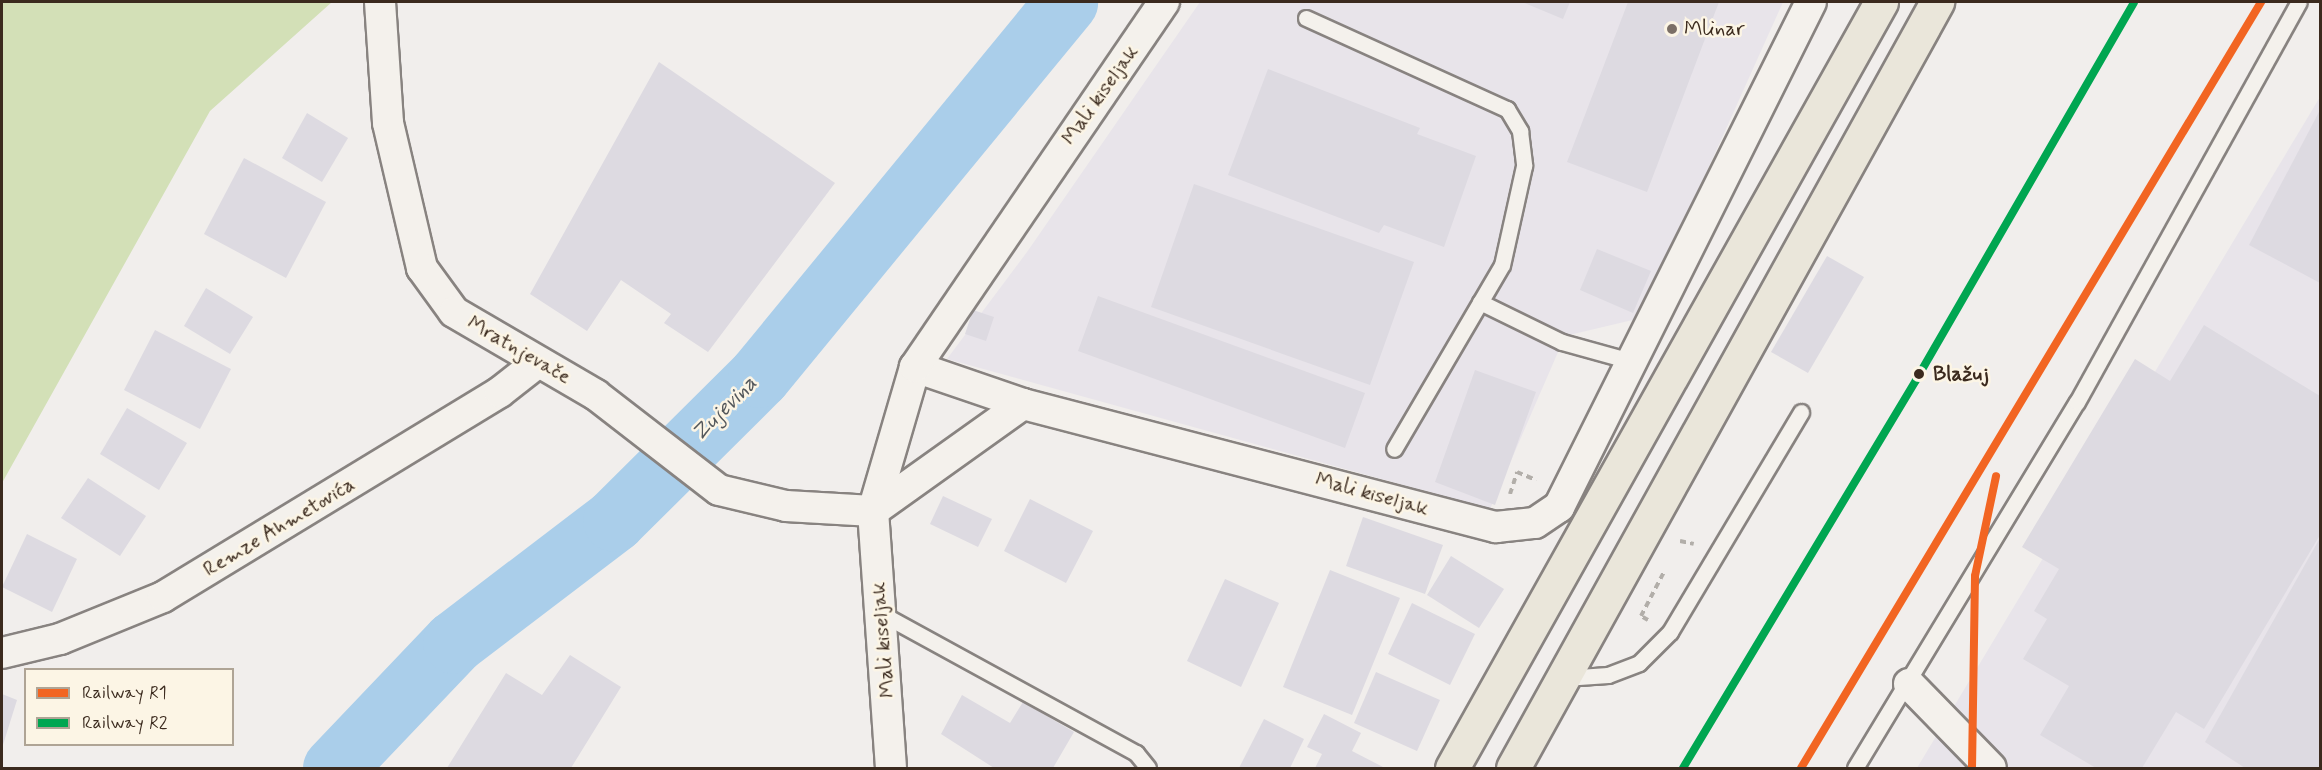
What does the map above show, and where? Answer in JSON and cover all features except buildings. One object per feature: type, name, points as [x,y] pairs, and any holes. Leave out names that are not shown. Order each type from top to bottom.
[{"type":"highway","points":[[1832,89],[1855,2]]},
{"type":"highway","points":[[1452,768],[1881,2]]},
{"type":"highway","points":[[1513,768],[1937,2]]},
{"type":"street","name":"Mratnjevače","points":[[380,2],[388,123],[422,268],[454,312],[537,363],[596,395],[719,490],[786,506],[873,511]]},
{"type":"street","name":"Mali kiseljak","points":[[891,768],[873,511],[915,367],[1164,2]]},
{"type":"street","name":"Mali kiseljak","points":[[915,367],[1023,404],[1496,527],[1518,525],[1547,518],[1559,507],[1634,362],[1811,2]]},
{"type":"street","name":"Remze Ahmetovića","points":[[2,653],[60,639],[163,597],[500,392],[537,363]]},
{"type":"street","points":[[873,511],[1023,404]]},
{"type":"street","points":[[1909,684],[1991,768]]},
{"type":"lane","points":[[1855,768],[1909,684],[2077,402],[2299,2]]},
{"type":"lane","points":[[1306,18],[1507,110],[1520,131],[1524,166],[1515,218],[1502,265],[1394,449]]},
{"type":"lane","points":[[1480,302],[1562,342],[1634,362]]},
{"type":"lane","points":[[1564,678],[1608,675],[1639,663],[1670,632],[1801,412]]},
{"type":"lane","points":[[882,614],[1136,753],[1148,768]]},
{"type":"path","points":[[1517,472],[1545,483]]},
{"type":"path","points":[[1641,616],[1669,564]]},
{"type":"shaded area","points":[[1200,2],[1783,2],[1641,318],[1565,336],[1490,509],[947,359],[1027,252]]},
{"type":"shaded area","points":[[2320,97],[2320,768],[1917,768]]},
{"type":"green space","points":[[2,2],[332,2],[210,111],[2,483]]},
{"type":"waterway","name":"Zujevina","points":[[334,768],[454,642],[614,520],[759,376],[1066,2]]},
{"type":"rail line","name":"R2","points":[[1683,768],[1916,380],[2134,2]]},
{"type":"rail line","name":"R1","points":[[1801,768],[2261,2]]},
{"type":"rail line","name":"R1","points":[[1972,768],[1975,576],[1996,476]]},
{"type":"place","name":"Mlinar","points":[[1672,29]]},
{"type":"place","name":"Blažuj","points":[[1919,374]]}]
